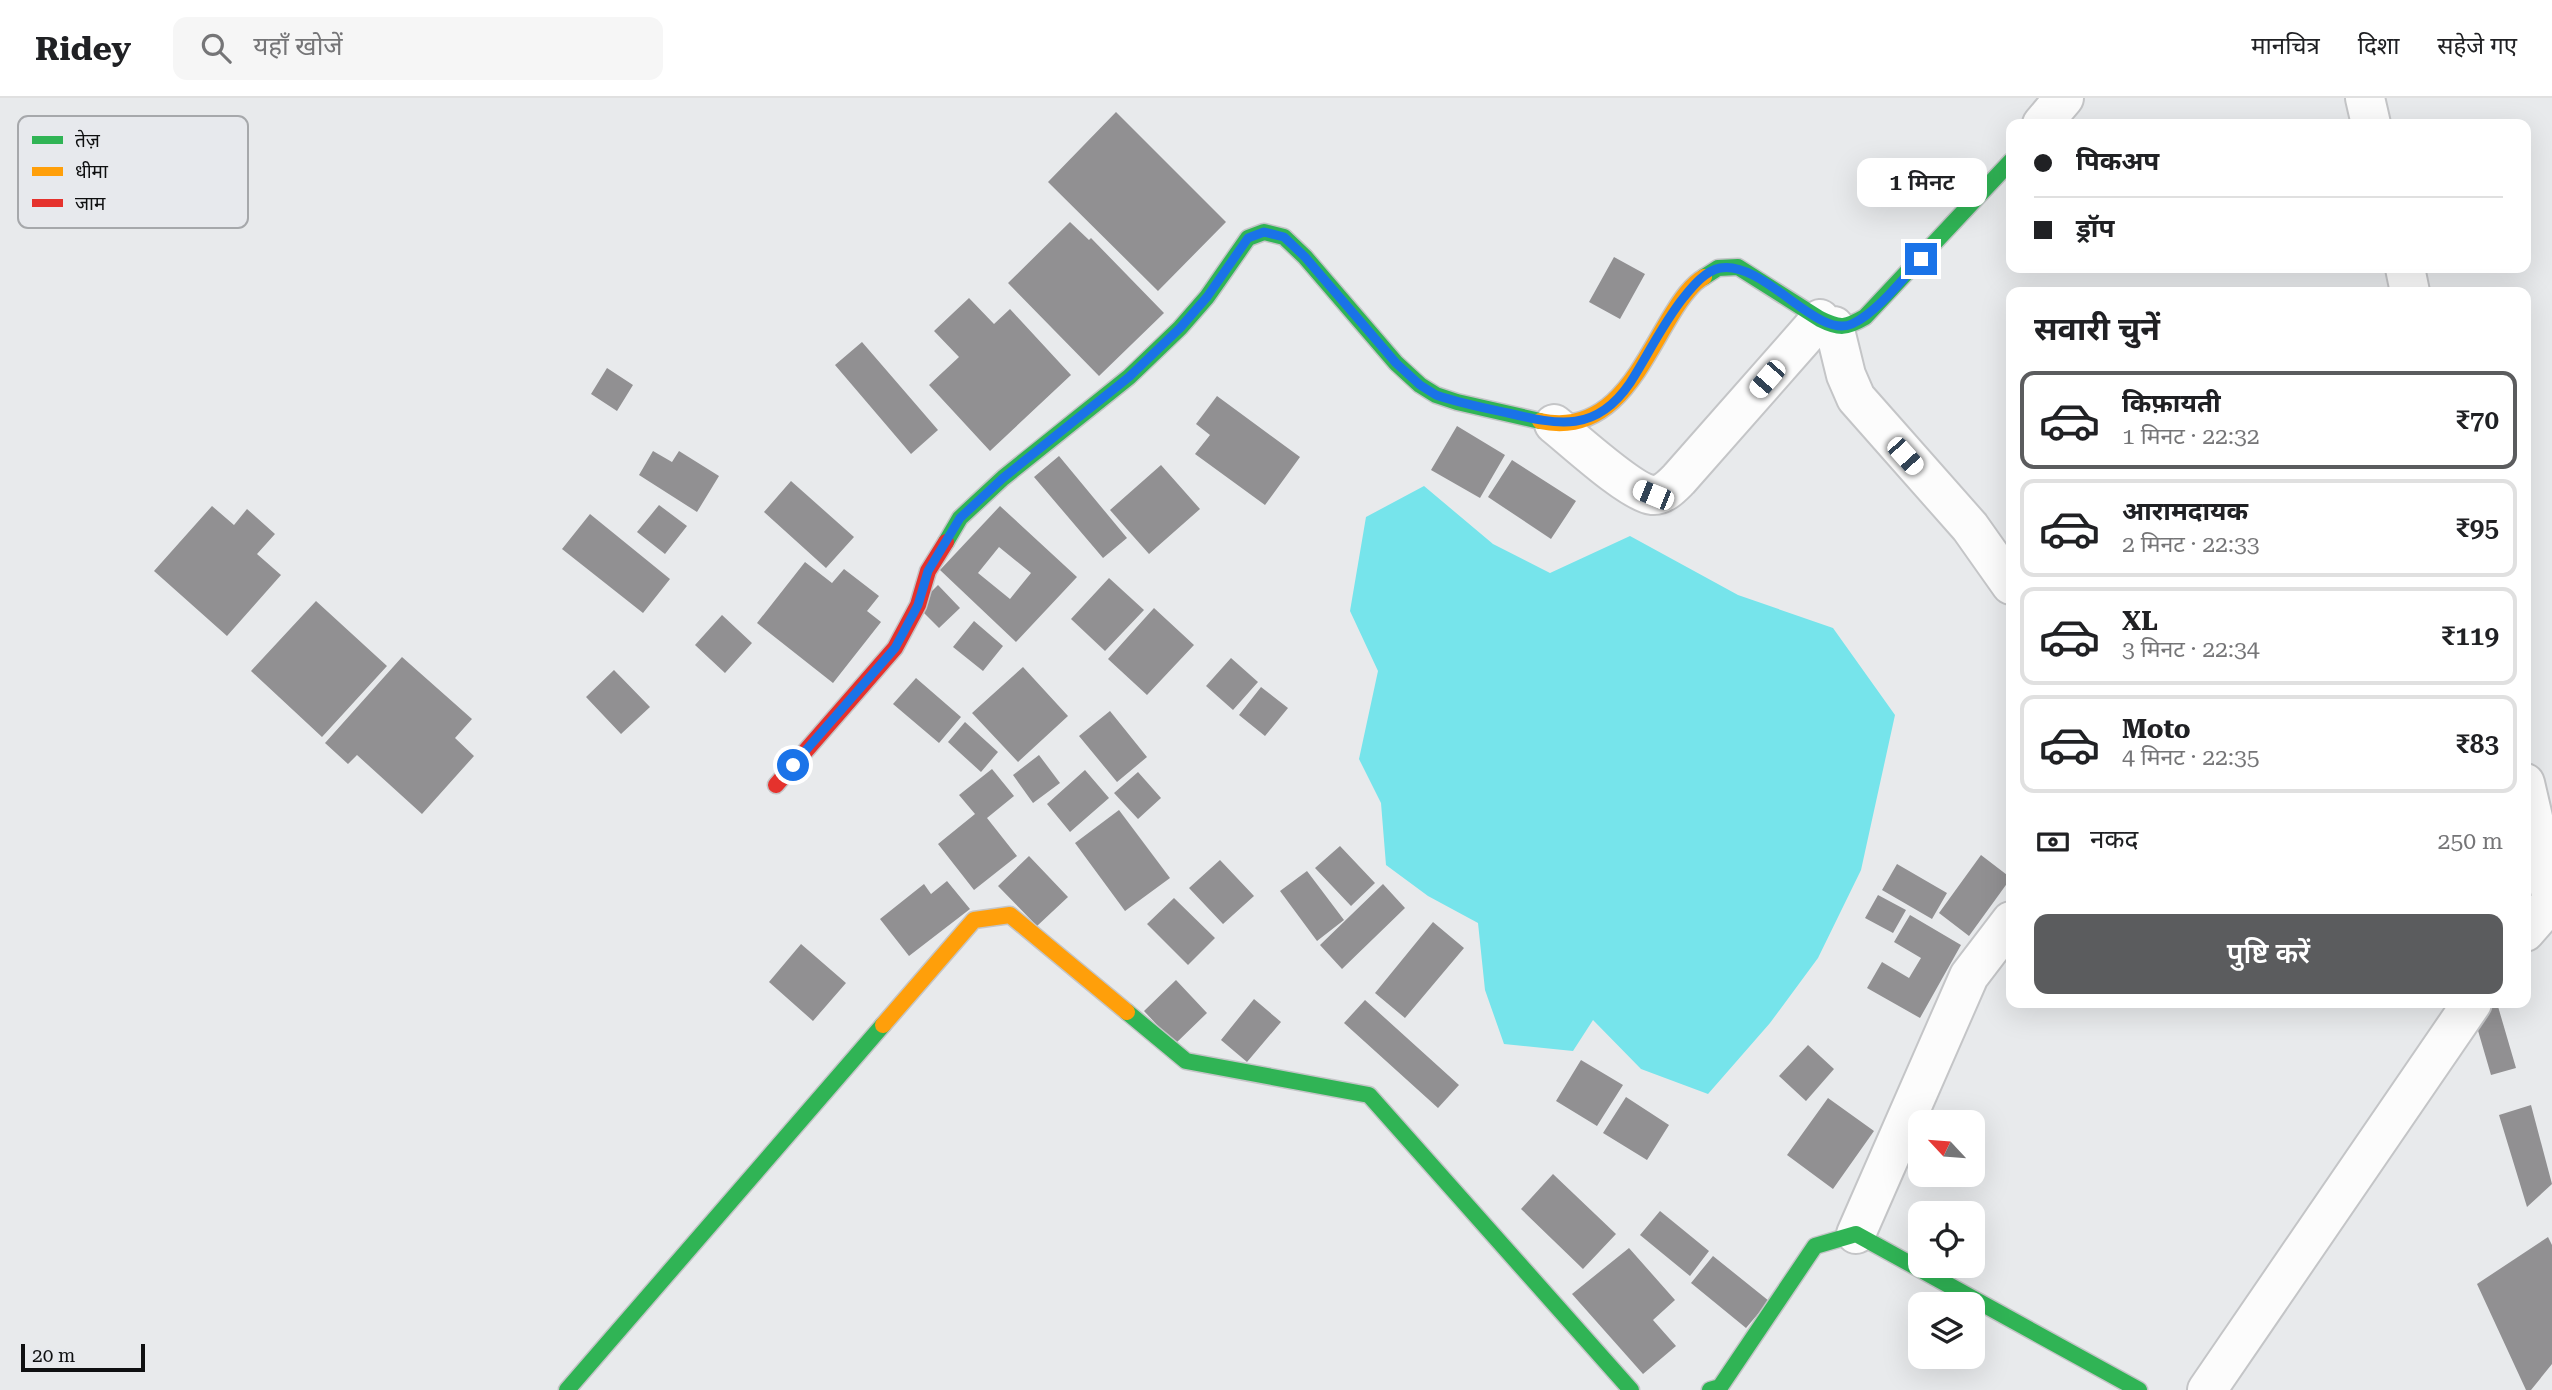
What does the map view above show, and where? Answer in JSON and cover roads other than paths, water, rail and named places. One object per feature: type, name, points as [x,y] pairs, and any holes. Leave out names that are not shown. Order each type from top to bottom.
[{"type":"street","points":[[2046,119],[2064,98]]},
{"type":"street","points":[[2365,98],[2370,119]]},
{"type":"street","points":[[776,785],[895,648],[918,605],[928,571],[960,518],[1003,478],[1129,377],[1180,328],[1207,297],[1248,238],[1264,232],[1284,237],[1305,257],[1396,363],[1420,385],[1436,395],[1554,424],[1587,419],[1608,408],[1629,385],[1679,303],[1698,280],[1718,268],[1738,267],[1827,323],[1849,326],[1865,317],[2006,166]]},
{"type":"street","points":[[1554,424],[1636,489],[1653,495],[1665,492],[1827,323]]},
{"type":"street","points":[[1827,323],[1856,398],[1970,527],[2006,578]]},
{"type":"street","points":[[2531,807],[2550,882],[2531,920]]},
{"type":"street","points":[[567,1390],[974,920],[1010,915],[1186,1061],[1369,1095],[1631,1390]]},
{"type":"street","points":[[1856,1234],[1969,976],[2006,928]]},
{"type":"street","points":[[2207,1390],[2469,1008]]},
{"type":"street","points":[[1710,1390],[1720,1387],[1815,1246],[1856,1234],[2139,1390]]},
{"type":"water","points":[[1424,486],[1493,544],[1550,573],[1630,536],[1738,595],[1833,628],[1895,715],[1861,870],[1818,958],[1770,1023],[1708,1094],[1641,1069],[1593,1020],[1573,1051],[1504,1044],[1485,990],[1478,923],[1428,896],[1386,865],[1381,803],[1359,759],[1378,671],[1350,611],[1366,517]]}]
